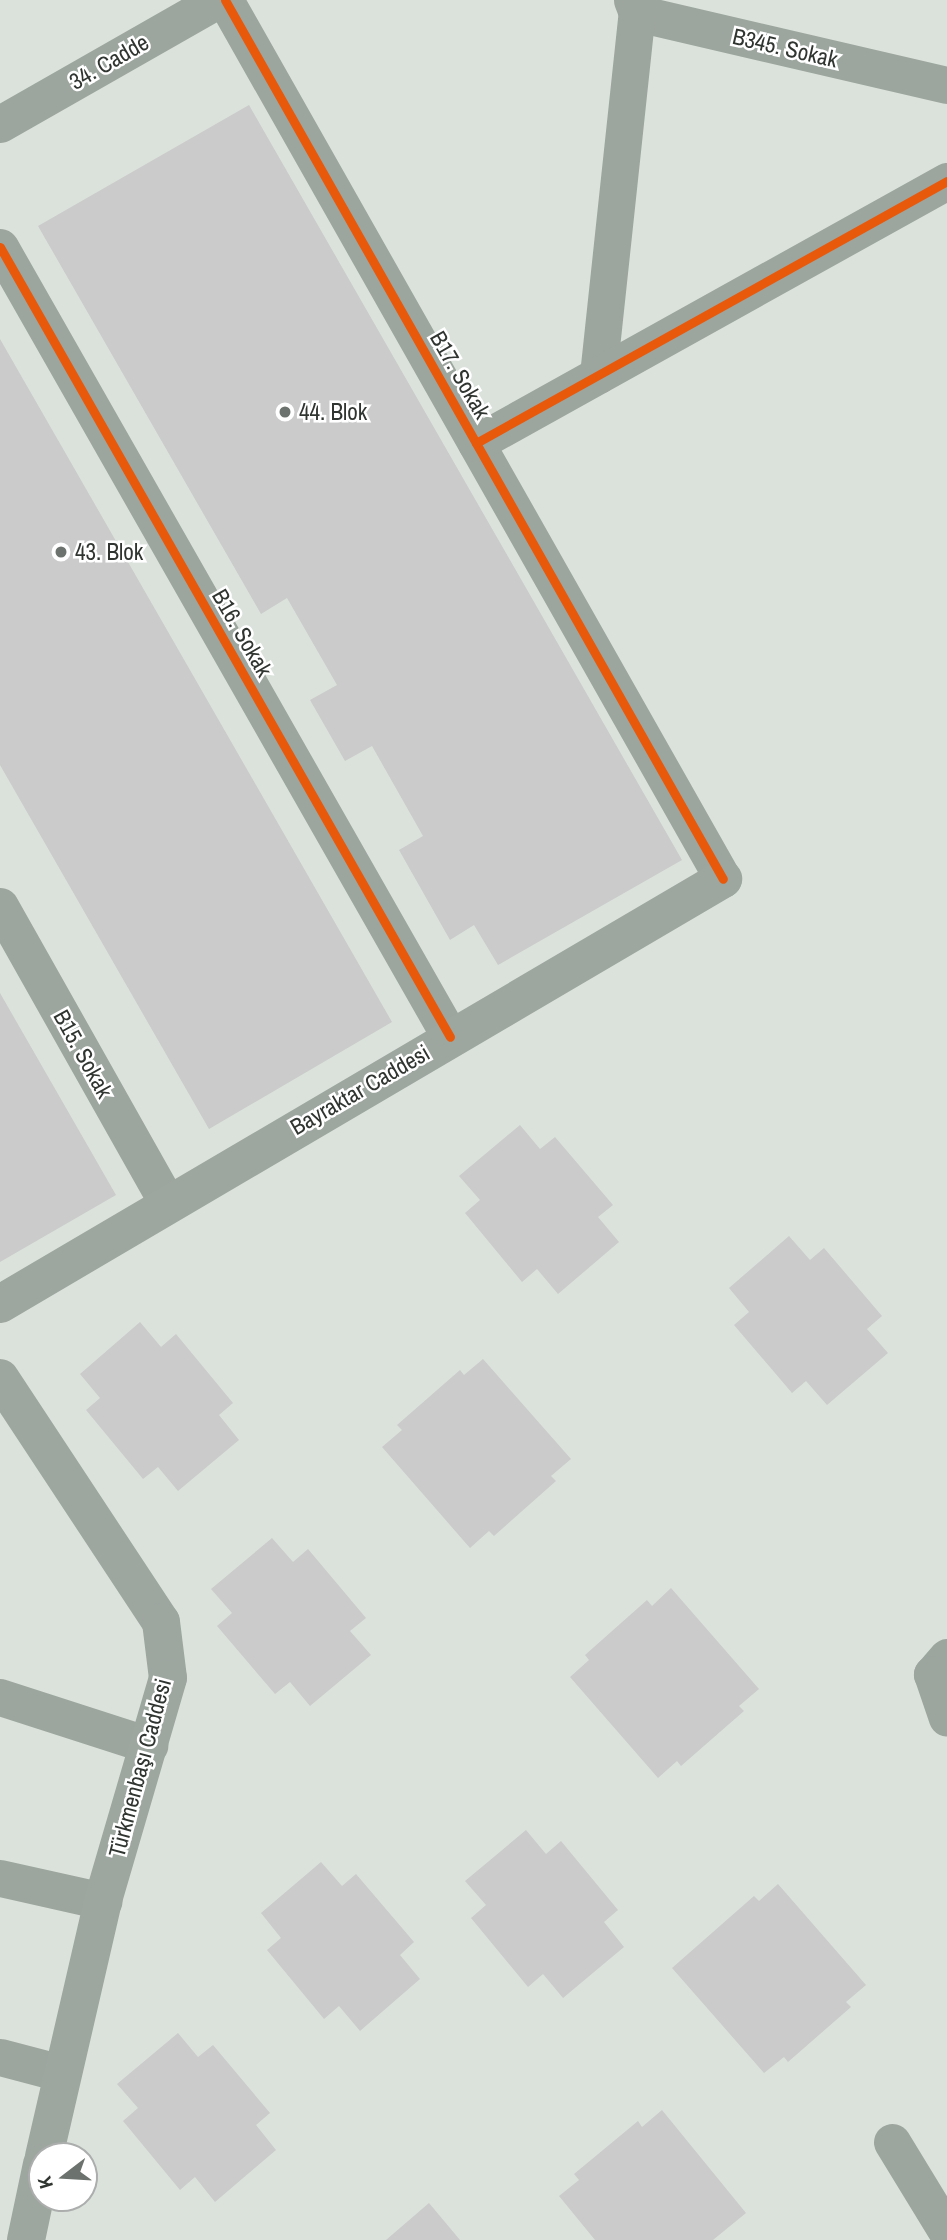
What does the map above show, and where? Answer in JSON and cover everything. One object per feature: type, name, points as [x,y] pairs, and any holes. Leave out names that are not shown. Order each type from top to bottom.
[{"type":"main road","name":"Bayraktar Caddesi","points":[[0,1304],[167,1202],[723,879]]},
{"type":"main road","name":"Türkmenbaşı Caddesi","points":[[0,1378],[161,1622],[168,1678],[103,1901],[47,2142]]},
{"type":"main road","points":[[26,2240],[32,2212]]},
{"type":"street","name":"34. Cadde","points":[[0,124],[217,0]]},
{"type":"street","name":"B17. Sokak","points":[[225,0],[723,879]]},
{"type":"street","points":[[598,376],[635,7]]},
{"type":"street","name":"B345. Sokak","points":[[635,7],[947,85]]},
{"type":"street","points":[[476,443],[947,181]]},
{"type":"street","name":"B16. Sokak","points":[[0,247],[450,1037]]},
{"type":"street","name":"B15. Sokak","points":[[0,906],[167,1202]]},
{"type":"street","points":[[939,1666],[947,1718]]},
{"type":"street","points":[[0,1697],[149,1745]]},
{"type":"street","points":[[0,1878],[103,1901]]},
{"type":"street","points":[[0,2057],[61,2073]]},
{"type":"street","points":[[892,2141],[947,2232]]},
{"type":"building","name":"44. Blok","points":[[249,105],[682,860],[498,965],[474,925],[450,940],[399,850],[423,836],[372,746],[345,761],[310,700],[337,685],[287,598],[261,614],[38,226]]},
{"type":"building","name":"43. Blok","points":[[0,339],[392,1022],[209,1129],[0,765]]},
{"type":"building","points":[[0,993],[116,1195],[0,1262]]},
{"type":"building","points":[[520,1125],[540,1149],[555,1137],[613,1205],[598,1217],[619,1242],[558,1294],[537,1269],[522,1282],[465,1213],[480,1200],[459,1176]]},
{"type":"building","points":[[789,1236],[810,1260],[824,1248],[882,1316],[867,1329],[888,1353],[827,1405],[806,1381],[792,1393],[734,1325],[749,1312],[729,1288]]},
{"type":"building","points":[[140,1322],[161,1347],[176,1334],[233,1403],[219,1415],[239,1440],[178,1491],[158,1467],[143,1479],[86,1410],[100,1398],[80,1374]]},
{"type":"building","points":[[483,1359],[571,1459],[551,1476],[556,1481],[494,1536],[489,1531],[470,1548],[382,1447],[402,1430],[397,1425],[460,1370],[464,1375]]},
{"type":"building","points":[[272,1538],[293,1562],[308,1549],[366,1618],[350,1631],[371,1655],[310,1706],[290,1682],[275,1694],[217,1626],[232,1613],[211,1589]]},
{"type":"building","points":[[671,1588],[759,1689],[739,1706],[744,1711],[681,1766],[677,1761],[658,1778],[570,1677],[589,1660],[585,1655],[647,1600],[652,1606]]},
{"type":"building","points":[[526,1830],[546,1854],[561,1841],[618,1910],[604,1922],[624,1947],[563,1998],[543,1974],[528,1987],[471,1918],[486,1905],[465,1881]]},
{"type":"building","points":[[321,1862],[342,1886],[356,1874],[414,1942],[400,1955],[420,1979],[360,2031],[339,2006],[324,2019],[267,1950],[281,1938],[261,1913]]},
{"type":"building","points":[[778,1884],[866,1985],[846,2002],[851,2007],[788,2062],[784,2057],[764,2073],[672,1968],[754,1896],[759,1901]]},
{"type":"building","points":[[178,2033],[198,2057],[213,2045],[270,2113],[256,2125],[276,2150],[215,2202],[195,2177],[180,2190],[123,2121],[138,2108],[117,2084]]},
{"type":"building","points":[[662,2110],[746,2213],[713,2240],[595,2240],[559,2196],[579,2180],[574,2174],[638,2121],[642,2127]]},
{"type":"building","points":[[429,2203],[460,2240],[386,2240]]},
{"type":"cycle path","points":[[225,0],[723,879]]},
{"type":"cycle path","points":[[476,443],[947,181]]},
{"type":"cycle path","points":[[0,247],[450,1037]]},
{"type":"place","name":"44. Blok","points":[[285,412]]},
{"type":"place","name":"43. Blok","points":[[61,552]]}]
